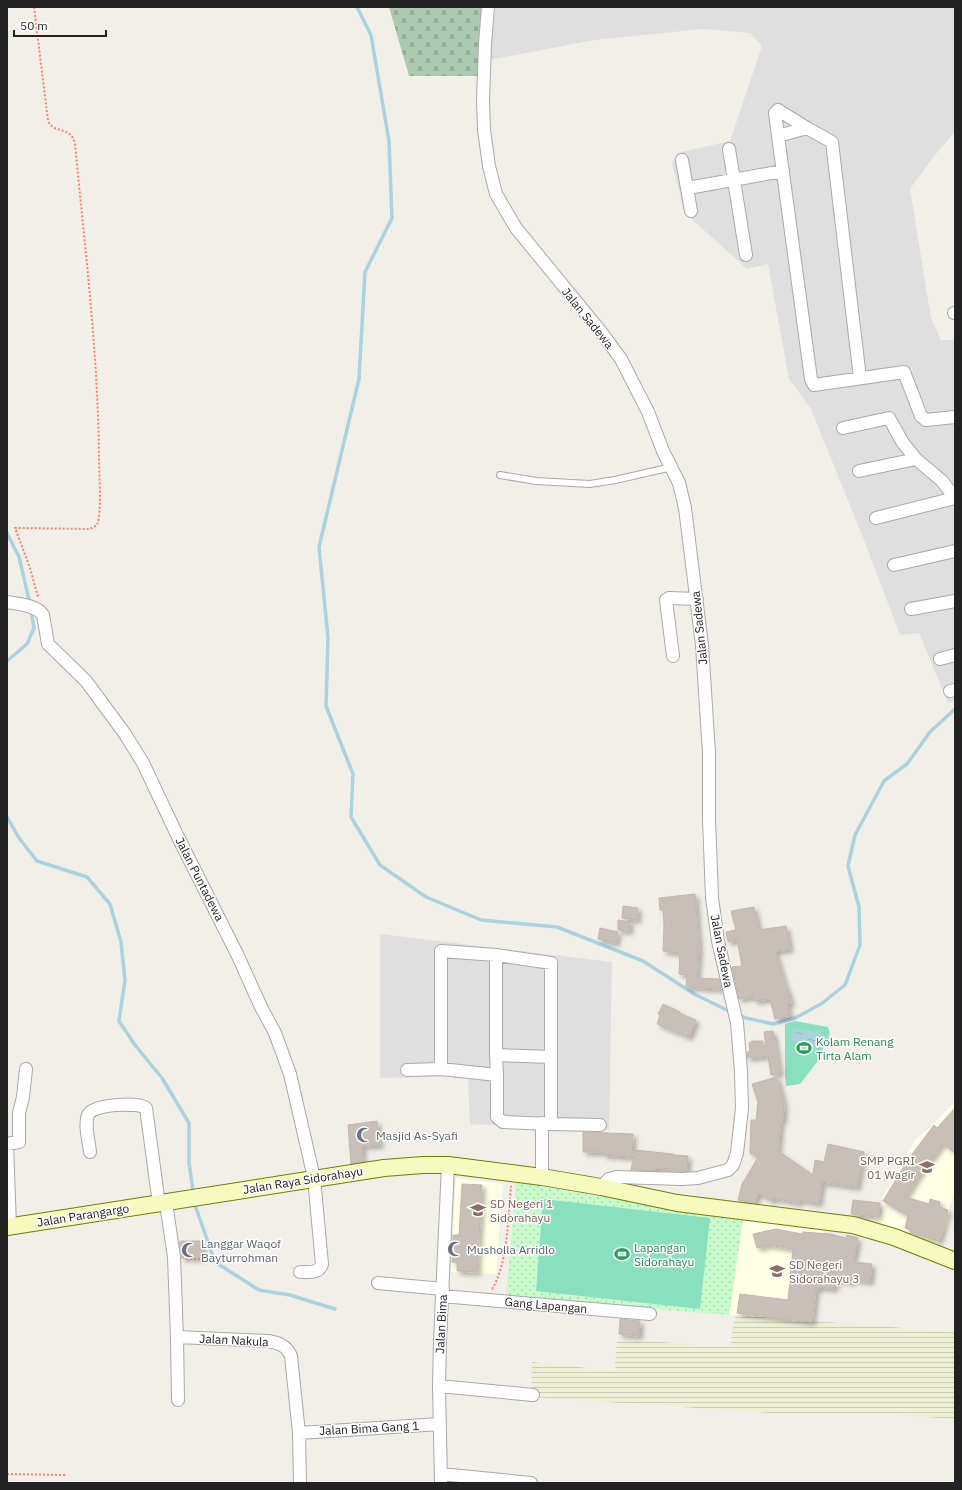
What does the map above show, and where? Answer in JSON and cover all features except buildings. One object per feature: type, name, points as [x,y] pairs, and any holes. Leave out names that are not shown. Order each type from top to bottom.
[{"type":"main road","name":"Jalan Raya Sidorahayu","points":[[162,1203],[384,1168],[448,1165],[542,1177],[601,1187],[677,1203],[863,1226],[955,1261]]},
{"type":"main road","name":"Jalan Parangargo","points":[[8,1226],[162,1203]]},
{"type":"street","name":"Jalan Sadewa","points":[[488,7],[485,44],[484,116],[489,166],[496,194],[516,228],[601,332],[621,360],[637,389],[663,451],[679,483],[685,508],[702,645],[709,753],[709,819],[712,898],[718,941],[737,1023],[742,1090],[737,1153],[733,1165],[728,1170],[719,1173],[698,1178],[682,1179],[616,1177],[609,1179],[601,1187]]},
{"type":"street","points":[[860,378],[832,142],[778,110],[775,113],[778,136],[814,385],[904,372],[921,416],[926,420],[955,417]]},
{"type":"street","points":[[778,136],[807,128]]},
{"type":"street","points":[[729,150],[746,255]]},
{"type":"street","points":[[682,160],[691,211]]},
{"type":"street","points":[[688,188],[783,170]]},
{"type":"street","points":[[842,428],[889,418],[903,443],[916,459],[942,482],[955,498],[876,518]]},
{"type":"street","points":[[859,471],[916,459]]},
{"type":"street","points":[[894,565],[955,551]]},
{"type":"street","points":[[673,656],[666,600],[669,598],[697,599]]},
{"type":"street","points":[[911,609],[955,601]]},
{"type":"street","points":[[7,602],[39,610]]},
{"type":"street","name":"Jalan Puntadewa","points":[[39,610],[43,615],[48,644],[86,681],[125,734],[143,763],[275,1034],[290,1074],[314,1178],[322,1264],[318,1271],[300,1272]]},
{"type":"street","points":[[940,659],[955,655]]},
{"type":"street","points":[[441,1069],[441,950],[496,955],[551,963],[551,1058],[542,1177]]},
{"type":"street","points":[[496,955],[497,1117],[502,1122],[600,1125]]},
{"type":"street","points":[[496,1055],[551,1058]]},
{"type":"street","points":[[8,1226],[7,1144],[19,1142],[19,1113],[23,1097],[26,1069]]},
{"type":"street","points":[[407,1070],[441,1069],[496,1075]]},
{"type":"street","points":[[90,1152],[86,1124],[88,1114],[92,1109],[137,1105],[146,1108],[162,1203],[174,1259],[178,1400]]},
{"type":"street","name":"Jalan Bima","points":[[441,1479],[439,1386],[448,1165]]},
{"type":"street","name":"Gang Lapangan","points":[[378,1282],[484,1300],[650,1314]]},
{"type":"street","name":"Jalan Nakula","points":[[177,1337],[268,1341],[280,1343],[287,1349],[291,1356],[299,1432],[300,1483]]},
{"type":"street","points":[[439,1386],[533,1394]]},
{"type":"street","name":"Jalan Bima Gang 1","points":[[299,1432],[440,1424]]},
{"type":"street","points":[[441,1479],[530,1483]]},
{"type":"lane","points":[[500,475],[536,481],[590,484],[672,467]]},
{"type":"path","points":[[34,7],[48,121],[53,128],[68,132],[72,135],[75,144],[94,339],[99,430],[99,498],[97,525],[90,529],[15,528],[30,568],[39,610]]},
{"type":"path","points":[[484,1300],[493,1287],[504,1258],[512,1173]]},
{"type":"path","points":[[174,1259],[202,1259]]},
{"type":"path","points":[[7,1474],[65,1475]]},
{"type":"shaded area","points":[[495,7],[955,7],[955,132],[934,156],[910,189],[931,318],[941,340],[955,340],[955,701],[948,703],[919,633],[900,635],[866,545],[811,409],[789,379],[768,264],[747,269],[684,212],[672,163],[677,153],[730,141],[762,46],[750,33],[703,29],[594,40],[489,60]]},
{"type":"shaded area","points":[[380,934],[612,962],[609,1130],[548,1127],[548,1169],[538,1128],[470,1124],[468,1078],[462,1076],[380,1078]]},
{"type":"shaded area","name":"SMP PGRI 01 Wagir","points":[[955,1101],[955,1194],[949,1208],[949,1223],[937,1244],[869,1219],[882,1214],[883,1197],[915,1140],[937,1121]]},
{"type":"shaded area","name":"SD Negeri 1 Sidorahayu","points":[[456,1178],[503,1184],[496,1274],[451,1272]]},
{"type":"shaded area","name":"SD Negeri Sidorahayu 3","points":[[743,1218],[823,1227],[813,1322],[729,1315]]},
{"type":"shaded area","points":[[735,1315],[955,1332],[955,1419],[879,1414],[800,1415],[531,1397],[532,1362],[615,1371],[617,1339],[730,1347]]},
{"type":"green space","points":[[389,7],[482,7],[478,76],[409,76]]},
{"type":"green space","name":"Kolam Renang Tirta Alam","points":[[795,1021],[828,1027],[830,1034],[817,1062],[800,1084],[786,1086],[785,1024]]},
{"type":"green space","name":"Lapangan Sidorahayu","points":[[516,1182],[743,1218],[729,1315],[506,1297]]},
{"type":"green space","name":"Lapangan Sidorahayu","points":[[543,1199],[710,1218],[700,1309],[536,1291]]},
{"type":"water","points":[[793,1028],[823,1033],[820,1047],[790,1041]]},
{"type":"waterway","points":[[357,7],[371,35],[389,141],[392,218],[365,272],[359,379],[319,547],[328,638],[326,706],[353,774],[351,817],[380,865],[426,897],[481,920],[557,927],[643,961],[696,995],[731,1012]]},
{"type":"waterway","points":[[7,533],[19,557],[30,604]]},
{"type":"waterway","points":[[7,661],[27,644],[34,628],[31,610]]},
{"type":"waterway","points":[[738,1015],[773,1024],[795,1018],[821,1004],[845,985],[860,945],[859,907],[848,866],[855,835],[884,781],[907,764],[930,732],[955,709]]},
{"type":"waterway","points":[[7,817],[19,838],[37,861],[87,877],[110,904],[121,942],[125,980],[119,1021],[135,1045],[162,1078],[189,1123],[189,1163],[193,1190]]},
{"type":"waterway","points":[[196,1208],[215,1262],[259,1290],[290,1295],[335,1309]]},
{"type":"place","name":"Kolam Renang Tirta Alam","points":[[804,1048]]},
{"type":"place","name":"Masjid As-Syafi","points":[[364,1135]]},
{"type":"place","name":"SMP PGRI 01 Wagir","points":[[927,1167]]},
{"type":"place","name":"SD Negeri 1 Sidorahayu","points":[[478,1210]]},
{"type":"place","name":"Musholla Arridlo","points":[[455,1249]]},
{"type":"place","name":"Langgar Waqof Bayturrohman","points":[[189,1250]]},
{"type":"place","name":"Lapangan Sidorahayu","points":[[622,1254]]},
{"type":"place","name":"SD Negeri Sidorahayu 3","points":[[777,1271]]}]
